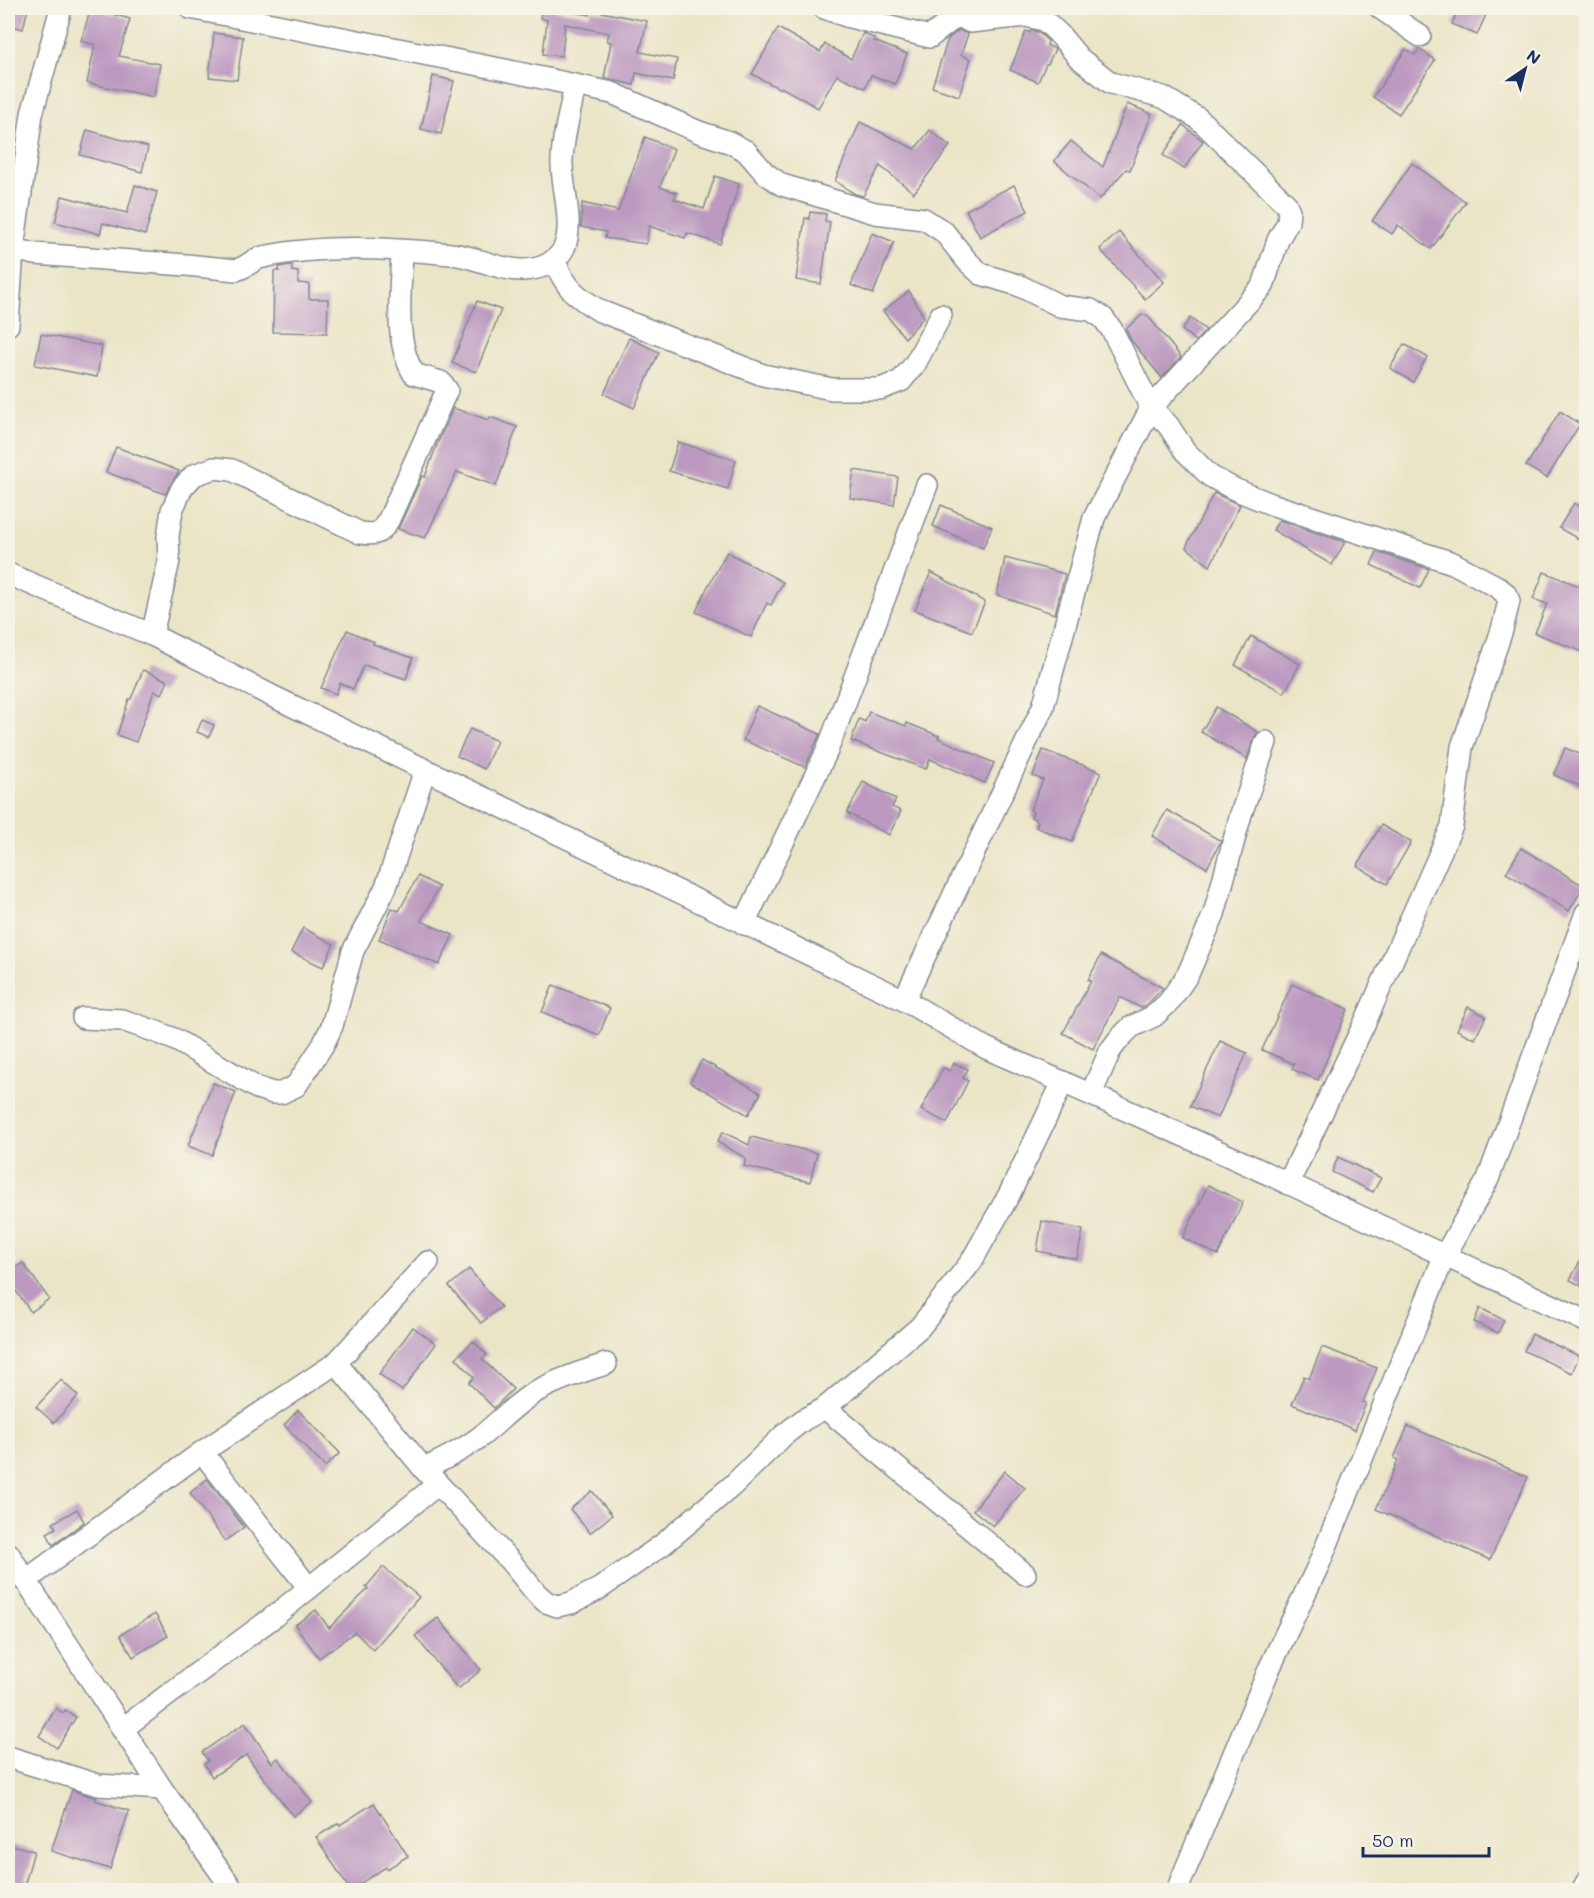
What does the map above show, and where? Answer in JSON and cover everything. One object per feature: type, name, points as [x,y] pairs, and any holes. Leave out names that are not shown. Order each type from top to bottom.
[{"type":"street","points":[[8,325],[13,249],[32,114],[61,8]]},
{"type":"street","points":[[190,8],[612,93],[746,151],[765,173],[782,185],[875,213],[924,219],[944,232],[967,261],[981,273],[1018,285],[1060,306],[1091,310],[1103,318],[1112,330],[1151,408],[1168,425],[1185,451],[1210,476],[1234,489],[1271,504],[1453,563],[1505,593],[1509,601],[1502,630],[1462,747],[1452,826],[1366,1020],[1288,1184]]},
{"type":"street","points":[[824,8],[846,16],[930,37],[958,15],[970,22],[1026,16],[1044,20],[1079,58],[1111,83],[1163,97],[1199,119],[1286,204],[1289,211],[1288,222],[1278,240],[1263,286],[1151,408],[1094,518],[1043,707],[903,1000]]},
{"type":"street","points":[[1380,8],[1420,36]]},
{"type":"street","points":[[13,249],[35,254],[236,270],[243,269],[251,261],[259,258],[321,249],[373,249],[453,254],[505,270],[544,267],[563,250],[568,237],[562,165],[575,85]]},
{"type":"street","points":[[152,635],[169,561],[168,536],[172,510],[182,488],[194,476],[214,468],[232,470],[360,533],[375,534],[381,531],[389,519],[447,390],[441,382],[414,374],[404,355],[400,327],[402,251]]},
{"type":"street","points":[[554,260],[562,279],[576,296],[600,311],[763,375],[832,389],[880,389],[901,381],[915,364],[941,315]]},
{"type":"street","points":[[744,924],[827,751],[927,485]]},
{"type":"street","points":[[8,574],[152,635],[274,697],[903,1000],[986,1048],[1587,1321]]},
{"type":"street","points":[[1091,1095],[1110,1051],[1119,1039],[1131,1027],[1154,1016],[1169,1002],[1188,974],[1214,914],[1241,814],[1266,742]]},
{"type":"street","points":[[83,1018],[122,1020],[157,1032],[176,1040],[257,1088],[281,1093],[296,1086],[323,1045],[332,1026],[353,951],[386,887],[425,770]]},
{"type":"street","points":[[1177,1890],[1270,1667],[1319,1564],[1444,1257],[1488,1179],[1587,913]]},
{"type":"street","points":[[336,1363],[431,1477],[511,1562],[536,1593],[546,1602],[556,1606],[571,1603],[599,1589],[662,1545],[732,1486],[784,1434],[825,1408],[920,1327],[971,1262],[1010,1193],[1063,1082]]},
{"type":"street","points":[[26,1581],[202,1452],[336,1363],[428,1262]]},
{"type":"street","points":[[123,1729],[309,1588],[431,1477],[447,1458],[480,1437],[512,1408],[538,1390],[606,1364]]},
{"type":"street","points":[[825,1408],[1025,1574]]},
{"type":"street","points":[[202,1452],[309,1588]]},
{"type":"street","points":[[8,1553],[162,1789],[233,1890]]},
{"type":"street","points":[[8,1757],[98,1785],[162,1789]]},
{"type":"street","points":[[1583,1890],[1587,1883]]},
{"type":"building","points":[[8,8],[28,8],[23,29],[8,25]]},
{"type":"building","points":[[91,8],[130,19],[119,56],[160,64],[154,97],[87,83],[95,45],[81,41]]},
{"type":"building","points":[[542,8],[590,15],[591,10],[647,21],[640,52],[677,59],[673,81],[636,73],[634,85],[604,78],[611,42],[607,41],[609,33],[565,24],[562,56],[543,54],[547,20],[540,18]]},
{"type":"building","points":[[1459,8],[1489,8],[1477,35],[1452,24]]},
{"type":"building","points":[[778,28],[820,52],[825,44],[851,59],[863,33],[875,39],[874,41],[907,54],[895,84],[871,75],[865,88],[837,75],[818,108],[752,74]]},
{"type":"building","points":[[959,30],[968,34],[961,55],[971,59],[959,96],[932,87],[948,39]]},
{"type":"building","points":[[1031,30],[1038,32],[1048,41],[1047,45],[1055,49],[1038,82],[1010,70],[1026,31],[1030,33]]},
{"type":"building","points":[[214,33],[243,37],[237,80],[209,77]]},
{"type":"building","points":[[1406,49],[1415,55],[1419,49],[1435,60],[1399,114],[1373,97]]},
{"type":"building","points":[[433,76],[454,81],[441,134],[421,129]]},
{"type":"building","points":[[1127,104],[1152,114],[1130,170],[1126,169],[1100,199],[1054,161],[1071,141],[1103,167]]},
{"type":"building","points":[[860,122],[915,149],[930,130],[950,146],[914,193],[880,166],[863,196],[855,194],[835,181]]},
{"type":"building","points":[[1183,125],[1203,141],[1184,169],[1163,155]]},
{"type":"building","points":[[87,130],[148,147],[142,172],[80,155]]},
{"type":"building","points":[[645,137],[674,149],[660,187],[677,193],[674,199],[704,209],[715,176],[739,184],[720,244],[687,233],[685,238],[649,226],[646,244],[605,238],[606,232],[581,227],[582,203],[618,211]]},
{"type":"building","points":[[1412,163],[1466,202],[1431,249],[1398,225],[1392,234],[1372,221]]},
{"type":"building","points":[[135,185],[157,192],[145,235],[103,223],[100,234],[55,222],[62,196],[127,213]]},
{"type":"building","points":[[1014,185],[1028,211],[980,237],[966,210]]},
{"type":"building","points":[[810,212],[826,214],[825,221],[830,222],[821,284],[796,280],[805,218],[809,219]]},
{"type":"building","points":[[1119,232],[1164,282],[1145,299],[1100,249]]},
{"type":"building","points":[[872,233],[894,242],[873,294],[851,285]]},
{"type":"building","points":[[292,265],[292,271],[298,272],[298,283],[309,284],[309,299],[328,299],[327,333],[273,332],[274,271],[279,271],[279,267]]},
{"type":"building","points":[[909,291],[924,317],[905,338],[883,311]]},
{"type":"building","points":[[477,301],[501,310],[476,372],[452,363]]},
{"type":"building","points":[[1142,315],[1147,315],[1181,357],[1162,378],[1131,340],[1126,329]]},
{"type":"building","points":[[1190,318],[1206,330],[1196,341],[1182,330]]},
{"type":"building","points":[[41,334],[102,346],[97,377],[35,365]]},
{"type":"building","points":[[629,338],[659,352],[634,408],[604,394]]},
{"type":"building","points":[[1404,344],[1427,357],[1413,382],[1390,368]]},
{"type":"building","points":[[453,408],[489,420],[490,417],[517,427],[496,486],[457,472],[425,538],[398,529],[422,476],[425,477]]},
{"type":"building","points":[[1560,411],[1580,424],[1547,478],[1526,466]]},
{"type":"building","points":[[678,442],[736,460],[728,489],[669,471]]},
{"type":"building","points":[[116,447],[179,471],[165,494],[106,472]]},
{"type":"building","points":[[854,470],[898,477],[894,505],[850,498]]},
{"type":"building","points":[[1214,493],[1240,505],[1210,566],[1186,547]]},
{"type":"building","points":[[1574,503],[1587,511],[1587,544],[1559,528]]},
{"type":"building","points":[[941,505],[992,527],[983,548],[933,526]]},
{"type":"building","points":[[1279,520],[1345,542],[1332,565],[1273,530]]},
{"type":"building","points":[[727,552],[783,582],[771,605],[767,603],[751,637],[696,612]]},
{"type":"building","points":[[1377,552],[1429,569],[1420,588],[1371,565]]},
{"type":"building","points":[[1005,558],[1065,574],[1055,614],[997,595]]},
{"type":"building","points":[[931,572],[985,602],[972,632],[915,610]]},
{"type":"building","points":[[1544,572],[1587,589],[1587,644],[1583,652],[1535,633],[1547,604],[1533,599]]},
{"type":"building","points":[[347,630],[374,642],[373,644],[413,658],[406,679],[364,665],[353,689],[340,683],[336,694],[321,688]]},
{"type":"building","points":[[1251,636],[1300,664],[1284,693],[1235,665]]},
{"type":"building","points":[[143,670],[168,681],[162,694],[154,691],[136,742],[117,735],[129,699],[131,699]]},
{"type":"building","points":[[757,706],[820,734],[805,767],[743,740]]},
{"type":"building","points":[[1216,707],[1258,732],[1247,759],[1201,732]]},
{"type":"building","points":[[869,712],[906,726],[907,723],[939,736],[938,738],[994,763],[985,783],[930,759],[926,769],[851,741],[859,719],[865,722]]},
{"type":"building","points":[[202,720],[214,725],[209,737],[197,732]]},
{"type":"building","points":[[470,729],[497,741],[484,769],[457,756]]},
{"type":"building","points":[[1565,748],[1587,757],[1587,789],[1554,775]]},
{"type":"building","points":[[1043,750],[1101,772],[1072,842],[1036,827],[1038,821],[1031,817],[1033,812],[1030,810],[1043,780],[1033,776]]},
{"type":"building","points":[[863,782],[896,799],[892,807],[901,811],[889,835],[847,813]]},
{"type":"building","points":[[1167,810],[1221,841],[1207,868],[1152,836]]},
{"type":"building","points":[[1381,825],[1411,842],[1387,884],[1357,866]]},
{"type":"building","points":[[1521,848],[1584,886],[1569,911],[1506,873]]},
{"type":"building","points":[[418,876],[439,887],[421,921],[453,935],[439,965],[379,939],[392,908],[399,911]]},
{"type":"building","points":[[303,928],[334,944],[323,967],[291,952]]},
{"type":"building","points":[[1101,955],[1163,988],[1147,1005],[1141,1008],[1120,997],[1093,1049],[1063,1033],[1091,981],[1088,980]]},
{"type":"building","points":[[1292,984],[1348,1009],[1318,1080],[1292,1069],[1294,1064],[1262,1050]]},
{"type":"building","points":[[553,985],[610,1008],[599,1035],[542,1012]]},
{"type":"building","points":[[1468,1007],[1486,1016],[1475,1039],[1457,1030]]},
{"type":"building","points":[[1220,1041],[1247,1053],[1218,1118],[1190,1106]]},
{"type":"building","points":[[702,1060],[761,1093],[748,1115],[690,1082]]},
{"type":"building","points":[[954,1063],[968,1069],[963,1078],[968,1081],[947,1123],[921,1110],[943,1068],[950,1071]]},
{"type":"building","points":[[213,1083],[236,1092],[212,1155],[188,1146]]},
{"type":"building","points":[[723,1132],[749,1145],[751,1137],[817,1153],[810,1182],[744,1166],[746,1158],[717,1142]]},
{"type":"building","points":[[1338,1157],[1381,1178],[1373,1192],[1332,1172]]},
{"type":"building","points":[[1208,1185],[1243,1202],[1218,1255],[1183,1238]]},
{"type":"building","points":[[1042,1221],[1083,1230],[1077,1259],[1037,1251]]},
{"type":"building","points":[[1587,1248],[1587,1289],[1570,1280]]},
{"type":"building","points":[[23,1263],[49,1299],[31,1312],[8,1280],[8,1274]]},
{"type":"building","points":[[469,1269],[501,1307],[481,1323],[449,1286]]},
{"type":"building","points":[[1480,1308],[1504,1320],[1498,1333],[1474,1322]]},
{"type":"building","points":[[413,1327],[436,1344],[402,1391],[379,1374]]},
{"type":"building","points":[[1532,1334],[1579,1356],[1572,1373],[1524,1351]]},
{"type":"building","points":[[473,1341],[487,1355],[482,1359],[513,1389],[494,1408],[469,1383],[474,1377],[456,1358]]},
{"type":"building","points":[[1322,1347],[1377,1368],[1363,1402],[1366,1403],[1355,1430],[1292,1404],[1304,1376],[1309,1379]]},
{"type":"building","points":[[61,1380],[78,1396],[54,1423],[36,1407]]},
{"type":"building","points":[[298,1410],[340,1453],[325,1467],[284,1425]]},
{"type":"building","points":[[1408,1426],[1528,1477],[1490,1560],[1376,1509],[1398,1460],[1394,1458]]},
{"type":"building","points":[[1005,1471],[1025,1488],[993,1526],[973,1510]]},
{"type":"building","points":[[207,1479],[244,1527],[225,1541],[190,1493]]},
{"type":"building","points":[[592,1491],[612,1515],[590,1533],[570,1509]]},
{"type":"building","points":[[77,1509],[84,1522],[53,1545],[47,1533],[56,1528],[53,1523]]},
{"type":"building","points":[[383,1567],[419,1597],[373,1650],[355,1632],[319,1658],[295,1625],[316,1610],[329,1628],[368,1589],[366,1587]]},
{"type":"building","points":[[155,1614],[168,1636],[133,1657],[120,1635]]},
{"type":"building","points":[[438,1618],[481,1670],[458,1689],[415,1636]]},
{"type":"building","points":[[56,1708],[63,1713],[65,1710],[76,1717],[57,1748],[39,1736]]},
{"type":"building","points":[[245,1723],[272,1763],[278,1758],[312,1802],[293,1816],[246,1755],[212,1777],[204,1764],[208,1761],[202,1752]]},
{"type":"building","points":[[72,1790],[129,1811],[110,1869],[51,1851]]},
{"type":"building","points":[[374,1803],[408,1856],[350,1890],[316,1837]]},
{"type":"building","points":[[8,1844],[34,1851],[23,1890],[8,1890]]}]
